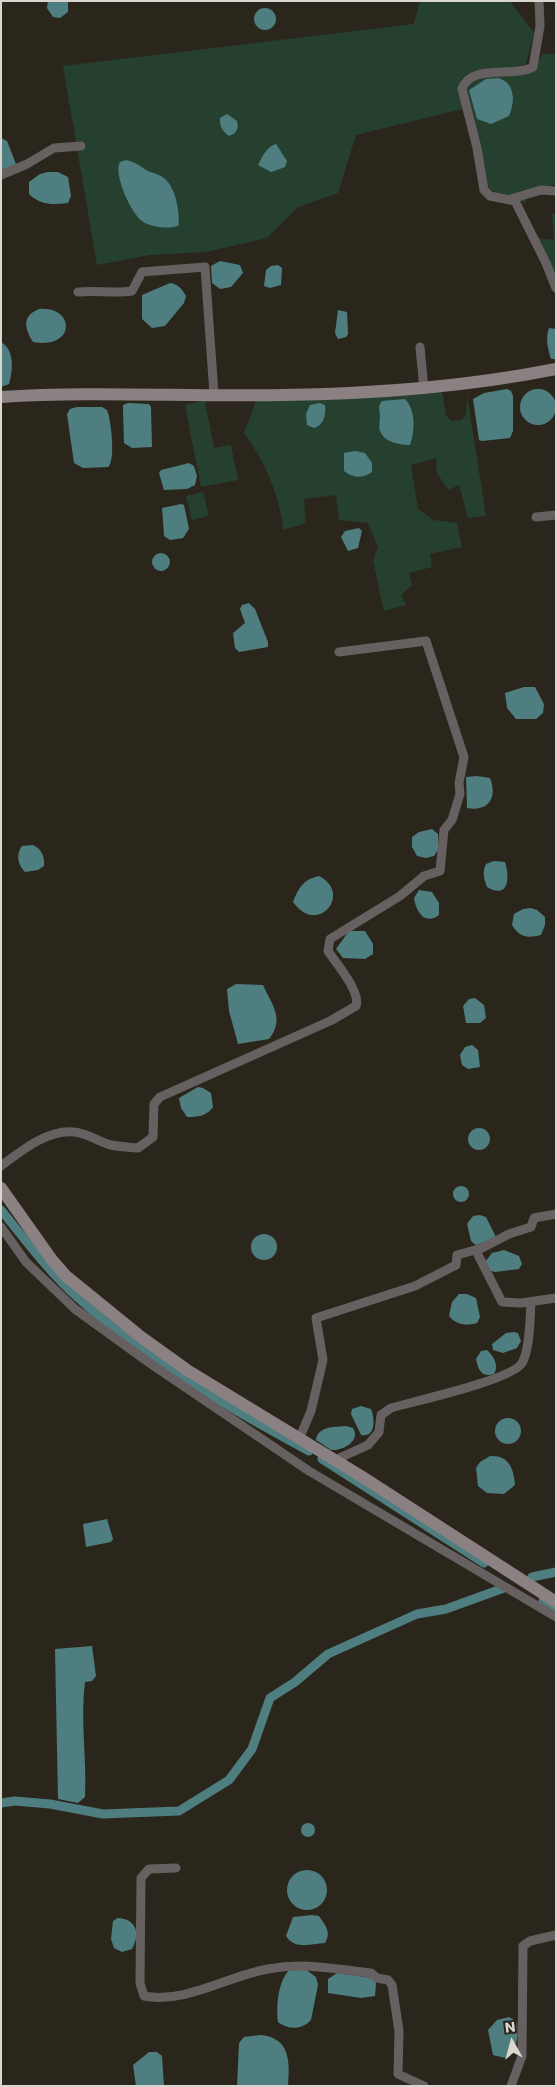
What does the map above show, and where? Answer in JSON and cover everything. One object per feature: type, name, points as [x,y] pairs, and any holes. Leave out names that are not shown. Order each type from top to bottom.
[{"type":"street","points":[[539,1],[540,26],[533,67],[517,72],[480,74],[470,78],[462,90],[477,148],[484,190],[490,196],[515,201],[525,218],[556,288]]},
{"type":"street","points":[[1,175],[27,164],[54,148],[81,146]]},
{"type":"street","points":[[510,199],[541,190],[556,191]]},
{"type":"street","points":[[78,292],[92,291],[113,294],[132,291],[142,272],[205,267],[214,394]]},
{"type":"street","points":[[420,347],[424,389]]},
{"type":"street","points":[[1,397],[113,393],[281,395],[424,389],[492,381],[556,369]]},
{"type":"street","points":[[536,517],[556,515]]},
{"type":"street","points":[[1,1166],[49,1136],[65,1132],[94,1136],[110,1145],[138,1148],[152,1137],[154,1104],[160,1097],[330,1021],[356,1006],[357,999],[350,984],[328,951],[330,939],[400,896],[424,876],[440,872],[444,830],[452,820],[460,794],[459,782],[464,757],[426,641],[339,652]]},
{"type":"street","points":[[1,1188],[52,1260],[86,1294],[186,1370],[335,1460],[556,1602]]},
{"type":"street","points":[[299,1439],[311,1411],[323,1360],[316,1318],[415,1286],[456,1266],[457,1255],[476,1251],[530,1227],[534,1218],[556,1214]]},
{"type":"street","points":[[1,1227],[26,1262],[75,1309],[151,1364],[309,1471],[556,1617]]},
{"type":"street","points":[[476,1251],[502,1302],[531,1302],[556,1298]]},
{"type":"street","points":[[335,1460],[368,1445],[379,1432],[381,1415],[391,1408],[472,1386],[516,1370],[525,1358],[531,1302]]},
{"type":"street","points":[[176,1868],[149,1869],[141,1878],[140,1983],[144,1996],[155,1998],[192,1992],[265,1969],[298,1964],[371,1973],[377,1978],[388,1980],[392,1985],[399,2031],[398,2074],[424,2086]]},
{"type":"street","points":[[511,2086],[522,2056],[523,1946],[530,1941],[556,1935]]},
{"type":"green space","points":[[420,1],[510,1],[534,33],[526,64],[473,74],[461,79],[462,109],[356,135],[338,193],[298,207],[267,238],[206,252],[150,255],[97,265],[63,66],[414,24]]},
{"type":"green space","points":[[543,54],[556,54],[556,184],[529,192],[525,203],[489,190],[466,88],[470,79],[533,70]]},
{"type":"green space","points":[[556,212],[556,283],[538,238],[554,240],[552,214]]},
{"type":"green space","points":[[442,391],[446,416],[452,421],[461,420],[466,415],[467,395],[486,516],[468,518],[459,485],[448,490],[437,473],[436,458],[411,465],[418,509],[433,520],[457,523],[462,547],[430,554],[432,567],[409,573],[412,585],[401,595],[406,605],[384,611],[373,560],[378,547],[368,523],[339,520],[336,495],[304,499],[306,523],[283,530],[279,504],[270,479],[259,455],[244,433],[256,401]]},
{"type":"green space","points":[[205,401],[214,448],[231,445],[238,480],[201,487],[185,405]]},
{"type":"green space","points":[[203,492],[209,516],[192,520],[186,496]]},
{"type":"water","points":[[48,1],[68,1],[68,12],[60,18],[53,17],[47,8]]},
{"type":"water","points":[[265,8],[273,11],[276,19],[273,27],[265,30],[257,27],[254,19],[257,11]]},
{"type":"water","points":[[498,78],[508,84],[513,99],[509,116],[491,124],[477,119],[469,90],[486,79]]},
{"type":"water","points":[[227,114],[237,121],[238,127],[235,133],[229,136],[220,123],[220,118]]},
{"type":"water","points":[[1,138],[7,141],[16,164],[7,169],[1,169]]},
{"type":"water","points":[[276,144],[287,161],[285,167],[271,172],[258,165],[267,149]]},
{"type":"water","points":[[126,160],[166,180],[176,198],[179,225],[165,228],[146,223],[138,217],[128,202],[119,175],[118,168],[120,162]]},
{"type":"water","points":[[58,172],[68,177],[71,196],[68,203],[47,203],[33,198],[29,194],[29,182],[40,174]]},
{"type":"water","points":[[220,261],[240,265],[243,273],[231,287],[220,289],[212,283],[211,266]]},
{"type":"water","points":[[278,265],[282,268],[281,285],[270,288],[264,286],[266,270],[271,266]]},
{"type":"water","points":[[170,283],[178,286],[183,291],[186,296],[184,303],[165,326],[152,328],[142,319],[142,295]]},
{"type":"water","points":[[39,309],[51,310],[65,320],[64,334],[58,340],[47,343],[33,342],[26,323],[29,315]]},
{"type":"water","points":[[338,310],[347,312],[348,334],[346,337],[338,339],[335,333]]},
{"type":"water","points":[[549,328],[556,329],[556,359],[551,359],[549,351],[547,340]]},
{"type":"water","points":[[1,342],[9,350],[12,367],[9,384],[1,387]]},
{"type":"water","points":[[507,389],[511,391],[513,396],[513,431],[510,438],[479,440],[473,399],[484,393]]},
{"type":"water","points":[[538,389],[551,394],[556,407],[551,420],[538,425],[525,420],[520,407],[525,394]]},
{"type":"water","points":[[405,399],[409,404],[414,421],[410,445],[389,441],[383,436],[380,429],[380,403],[382,401]]},
{"type":"water","points":[[128,403],[149,404],[151,407],[152,447],[132,448],[124,443],[123,405]]},
{"type":"water","points":[[320,403],[325,405],[325,416],[320,425],[314,428],[307,425],[306,414],[310,405]]},
{"type":"water","points":[[77,407],[102,407],[107,410],[112,449],[112,457],[108,467],[83,468],[74,463],[67,414],[70,409]]},
{"type":"water","points":[[355,451],[365,453],[372,463],[372,472],[358,477],[344,471],[344,453]]},
{"type":"water","points":[[189,463],[194,466],[197,476],[195,485],[187,489],[164,490],[159,473],[161,470]]},
{"type":"water","points":[[184,505],[189,529],[183,538],[170,540],[164,536],[162,508]]},
{"type":"water","points":[[359,528],[362,531],[358,548],[348,551],[341,537],[345,531]]},
{"type":"water","points":[[161,553],[167,556],[170,562],[167,568],[161,571],[155,568],[152,562],[155,556]]},
{"type":"water","points":[[249,603],[255,609],[268,642],[268,647],[239,652],[235,648],[233,633],[245,623],[240,609],[242,605]]},
{"type":"water","points":[[524,687],[535,687],[544,704],[543,713],[536,719],[516,719],[507,708],[505,693]]},
{"type":"water","points":[[466,777],[490,778],[493,792],[492,797],[486,806],[474,809],[467,808]]},
{"type":"water","points":[[432,829],[438,834],[438,850],[434,856],[426,858],[417,856],[412,847],[412,837],[419,832]]},
{"type":"water","points":[[33,845],[42,854],[44,866],[38,870],[25,872],[18,859],[19,852],[22,846]]},
{"type":"water","points":[[494,861],[505,862],[507,868],[506,885],[500,891],[487,887],[484,878],[486,864]]},
{"type":"water","points":[[319,876],[329,883],[333,892],[332,901],[328,909],[321,914],[312,915],[303,912],[293,902],[302,885],[309,879]]},
{"type":"water","points":[[419,890],[432,892],[439,903],[439,915],[429,919],[419,912],[414,898]]},
{"type":"water","points":[[531,908],[537,910],[545,917],[545,925],[541,935],[532,937],[521,935],[512,925],[514,914],[523,909]]},
{"type":"water","points":[[349,931],[365,931],[373,944],[373,954],[365,959],[343,958],[336,949]]},
{"type":"water","points":[[236,984],[263,985],[277,1018],[274,1032],[269,1039],[238,1044],[229,1011],[227,989]]},
{"type":"water","points":[[475,998],[484,1005],[486,1018],[480,1023],[466,1023],[463,1006],[469,999]]},
{"type":"water","points":[[472,1045],[478,1050],[480,1067],[468,1069],[462,1065],[460,1055],[465,1047]]},
{"type":"water","points":[[198,1087],[211,1093],[213,1107],[202,1115],[187,1117],[181,1108],[179,1098]]},
{"type":"water","points":[[479,1128],[487,1131],[490,1139],[487,1147],[479,1150],[471,1147],[468,1139],[471,1131]]},
{"type":"water","points":[[461,1186],[469,1194],[461,1202],[453,1194]]},
{"type":"water","points":[[480,1215],[486,1217],[496,1237],[476,1245],[471,1241],[467,1224],[473,1216]]},
{"type":"water","points":[[264,1234],[273,1238],[277,1247],[273,1256],[264,1260],[255,1256],[251,1247],[255,1238]]},
{"type":"water","points":[[504,1250],[519,1256],[522,1264],[519,1269],[495,1272],[488,1270],[485,1262],[492,1253]]},
{"type":"water","points":[[459,1294],[467,1294],[476,1298],[480,1317],[477,1323],[462,1324],[449,1316],[452,1302]]},
{"type":"water","points":[[506,1333],[518,1333],[521,1341],[517,1348],[503,1353],[493,1350],[492,1344]]},
{"type":"water","points":[[487,1350],[494,1358],[496,1364],[494,1374],[490,1375],[481,1372],[476,1359],[481,1351]]},
{"type":"water","points":[[361,1406],[371,1409],[373,1418],[372,1431],[366,1435],[361,1435],[351,1414],[352,1409]]},
{"type":"water","points":[[508,1418],[517,1422],[521,1431],[517,1440],[508,1444],[499,1440],[495,1431],[499,1422]]},
{"type":"water","points":[[346,1426],[353,1428],[355,1437],[350,1444],[341,1449],[331,1450],[316,1440],[317,1435],[323,1430]]},
{"type":"water","points":[[490,1456],[502,1458],[512,1469],[515,1485],[504,1494],[487,1493],[478,1486],[476,1468],[480,1462]]},
{"type":"water","points":[[107,1519],[113,1539],[111,1542],[86,1547],[83,1524]]},
{"type":"water","points":[[92,1646],[96,1676],[92,1681],[85,1682],[83,1711],[85,1797],[78,1803],[58,1799],[55,1649]]},
{"type":"water","points":[[305,1823],[311,1823],[315,1830],[311,1837],[305,1837],[301,1833],[301,1827]]},
{"type":"water","points":[[311,1870],[318,1873],[324,1879],[327,1890],[326,1898],[318,1907],[311,1910],[303,1910],[296,1907],[288,1898],[287,1886],[290,1879],[299,1871]]},
{"type":"water","points":[[319,1916],[327,1929],[328,1935],[325,1943],[298,1945],[286,1936],[293,1917]]},
{"type":"water","points":[[118,1918],[133,1924],[136,1932],[135,1943],[132,1949],[122,1952],[114,1948],[111,1939],[113,1921]]},
{"type":"water","points":[[305,1969],[316,1977],[318,1985],[311,2020],[303,2026],[290,2028],[278,2022],[277,2009],[280,1988],[289,1970]]},
{"type":"water","points":[[337,1973],[372,1978],[376,1983],[375,1996],[361,1998],[328,1993],[328,1979]]},
{"type":"water","points":[[509,2017],[516,2021],[517,2037],[515,2046],[505,2058],[493,2055],[488,2030],[497,2020]]},
{"type":"water","points":[[261,2035],[271,2037],[283,2046],[289,2068],[288,2086],[237,2086],[239,2043],[244,2037]]},
{"type":"water","points":[[149,2052],[157,2052],[162,2056],[164,2086],[136,2086],[133,2065]]},
{"type":"waterway","points":[[1,1210],[56,1276],[76,1296],[130,1341],[217,1399],[309,1451]]},
{"type":"waterway","points":[[322,1459],[484,1563]]},
{"type":"waterway","points":[[532,1577],[556,1572]]},
{"type":"waterway","points":[[1,1803],[15,1801],[50,1804],[103,1814],[179,1811],[229,1780],[252,1749],[270,1698],[295,1682],[328,1654],[417,1614],[446,1609],[504,1588]]},
{"type":"waterway","points":[[543,1601],[556,1609]]}]
